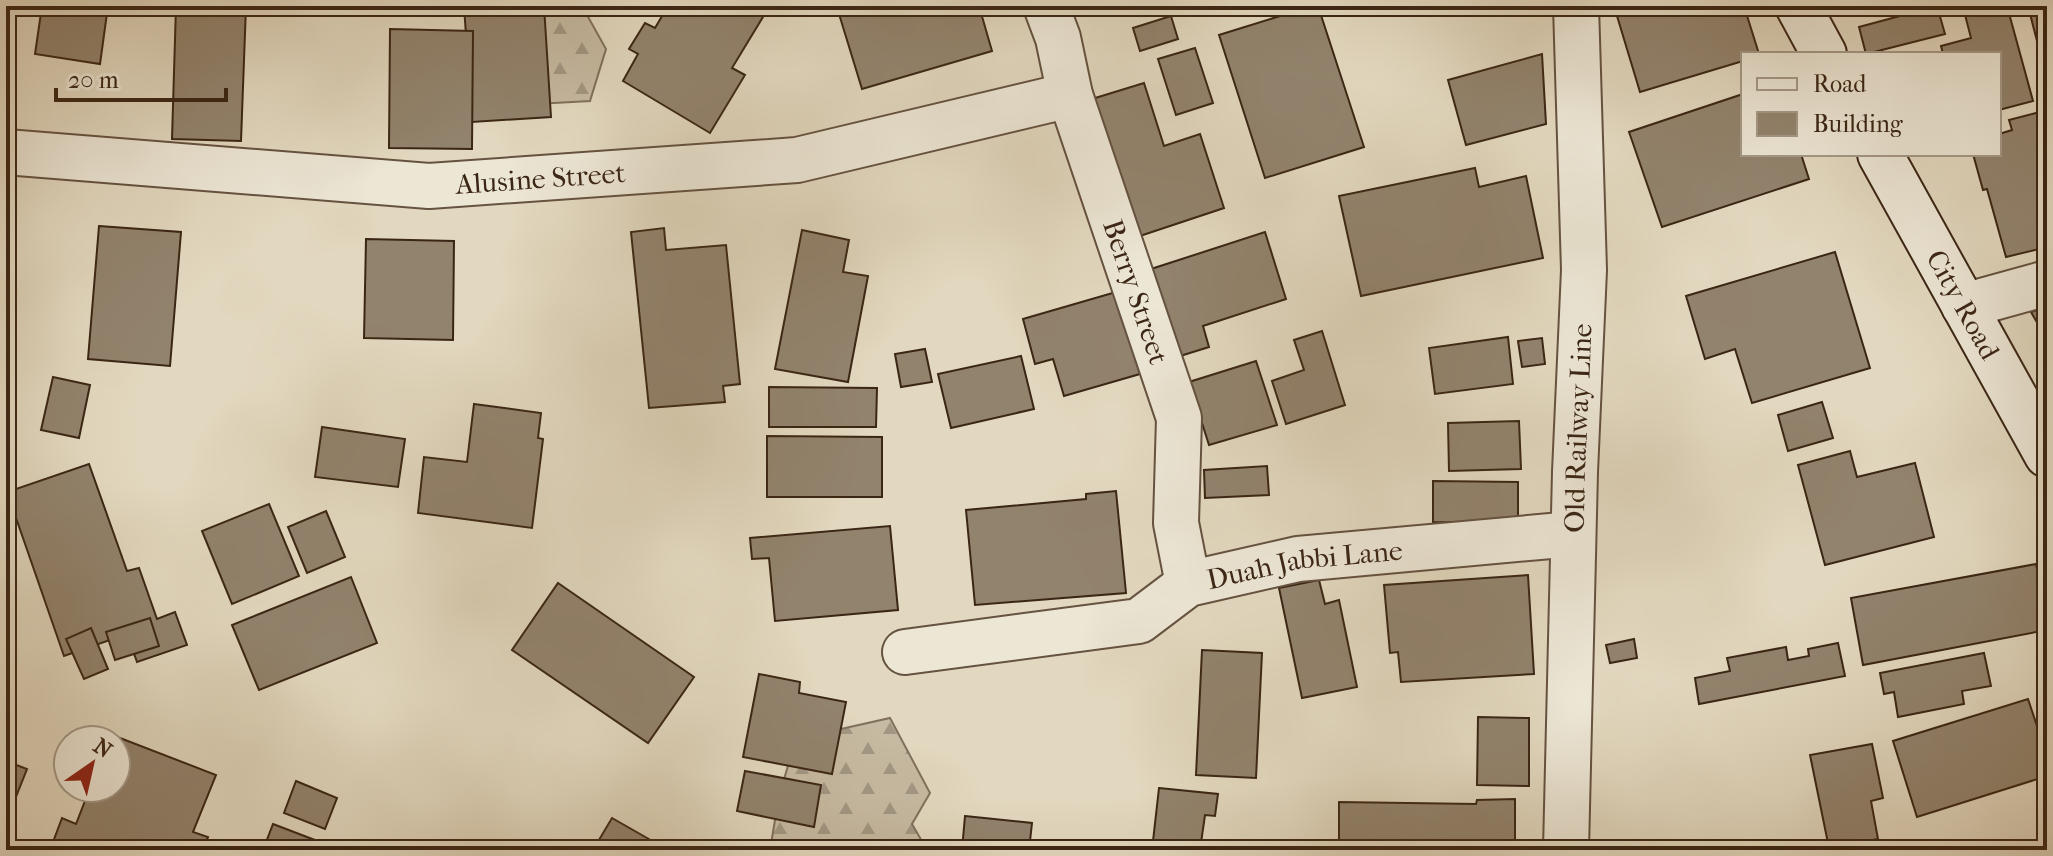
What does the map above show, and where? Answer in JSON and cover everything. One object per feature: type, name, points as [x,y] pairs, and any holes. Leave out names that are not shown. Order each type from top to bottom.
[{"type":"street","name":"Berry Street","points":[[1046,6],[1058,38],[1070,95],[1179,418],[1176,523],[1188,584]]},
{"type":"street","name":"Old Railway Line","points":[[1566,850],[1573,534],[1584,270],[1576,6]]},
{"type":"street","points":[[1798,6],[1823,52]]},
{"type":"street","name":"Alusine Street","points":[[6,152],[429,186],[797,160],[1070,95]]},
{"type":"street","name":"City Road","points":[[1881,156],[2047,455]]},
{"type":"street","points":[[1964,306],[2047,283]]},
{"type":"street","name":"Duah Jabbi Lane","points":[[905,652],[1139,621],[1188,584],[1298,559],[1573,534]]},
{"type":"green space","points":[[535,6],[582,6],[606,49],[590,101],[536,104]]},
{"type":"green space","points":[[890,718],[930,793],[912,824],[927,850],[770,850],[779,796],[796,739]]},
{"type":"building","points":[[42,6],[108,6],[100,64],[35,54]]},
{"type":"building","points":[[176,6],[246,6],[241,141],[172,139]]},
{"type":"building","points":[[455,6],[455,8],[394,8]]},
{"type":"building","points":[[464,6],[544,6],[551,117],[472,122]]},
{"type":"building","points":[[668,6],[756,6],[766,12],[732,68],[745,75],[710,133],[623,81],[638,54],[629,49],[645,23],[655,28]]},
{"type":"building","points":[[865,6],[979,6],[992,51],[862,89],[839,14]]},
{"type":"building","points":[[1318,6],[1364,147],[1265,178],[1219,35]]},
{"type":"building","points":[[1614,6],[1744,6],[1758,52],[1741,52],[1741,62],[1640,92]]},
{"type":"building","points":[[1937,6],[1945,34],[1865,52],[1859,27]]},
{"type":"building","points":[[2007,6],[2033,101],[2001,109],[2001,52],[1942,52],[1941,46],[1971,38],[1963,7]]},
{"type":"building","points":[[2028,6],[2047,6],[2047,80]]},
{"type":"building","points":[[1171,16],[1178,39],[1140,51],[1133,28]]},
{"type":"building","points":[[390,29],[473,31],[472,149],[389,148]]},
{"type":"building","points":[[1195,48],[1213,103],[1176,115],[1158,59]]},
{"type":"building","points":[[1542,54],[1546,124],[1466,145],[1448,80]]},
{"type":"building","points":[[1144,83],[1164,146],[1200,134],[1224,208],[1137,237],[1092,99]]},
{"type":"building","points":[[1741,95],[1741,156],[1802,156],[1809,179],[1662,227],[1629,132]]},
{"type":"building","points":[[2040,112],[2047,139],[2047,247],[2006,257],[1987,189],[1983,190],[1974,156],[2001,156],[2001,133],[2012,130],[2009,120]]},
{"type":"building","points":[[1475,168],[1479,187],[1526,176],[1543,258],[1361,296],[1339,196]]},
{"type":"building","points":[[99,226],[181,232],[170,366],[88,359]]},
{"type":"building","points":[[664,228],[666,250],[726,245],[740,384],[723,386],[725,402],[649,408],[631,232]]},
{"type":"building","points":[[802,230],[849,240],[843,272],[868,276],[848,382],[775,369]]},
{"type":"building","points":[[1265,232],[1286,299],[1203,326],[1209,347],[1177,357],[1148,270]]},
{"type":"building","points":[[366,239],[454,241],[453,340],[364,338]]},
{"type":"building","points":[[1835,252],[1870,368],[1752,403],[1735,349],[1705,359],[1686,296]]},
{"type":"building","points":[[1116,292],[1140,374],[1064,396],[1053,359],[1035,364],[1023,319]]},
{"type":"building","points":[[2047,307],[2047,340],[2031,312]]},
{"type":"building","points":[[1322,331],[1345,405],[1286,424],[1272,381],[1304,370],[1294,340]]},
{"type":"building","points":[[1508,337],[1513,384],[1435,394],[1429,348]]},
{"type":"building","points":[[1542,338],[1545,364],[1522,367],[1518,341]]},
{"type":"building","points":[[925,349],[932,382],[901,387],[895,354]]},
{"type":"building","points":[[1021,356],[1034,409],[951,428],[938,374]]},
{"type":"building","points":[[1256,361],[1277,425],[1209,445],[1189,382]]},
{"type":"building","points":[[53,377],[90,385],[79,438],[41,430]]},
{"type":"building","points":[[769,387],[877,388],[876,427],[769,427]]},
{"type":"building","points":[[1822,402],[1833,438],[1788,451],[1778,415]]},
{"type":"building","points":[[474,404],[541,413],[538,438],[543,439],[532,528],[418,513],[424,457],[467,462]]},
{"type":"building","points":[[1519,421],[1521,469],[1449,471],[1448,423]]},
{"type":"building","points":[[322,427],[405,439],[398,487],[315,477]]},
{"type":"building","points":[[767,436],[882,437],[882,497],[767,497]]},
{"type":"building","points":[[1850,451],[1857,477],[1915,463],[1934,537],[1825,565],[1798,465]]},
{"type":"building","points":[[89,464],[127,571],[139,568],[157,619],[175,612],[187,645],[137,662],[127,634],[64,656],[7,492]]},
{"type":"building","points":[[1267,466],[1269,495],[1205,498],[1204,470]]},
{"type":"building","points":[[1433,481],[1518,482],[1518,523],[1433,522]]},
{"type":"building","points":[[1116,491],[1126,593],[975,605],[966,510],[1086,499],[1086,494]]},
{"type":"building","points":[[269,504],[299,576],[232,604],[202,531]]},
{"type":"building","points":[[326,511],[345,557],[307,573],[288,527]]},
{"type":"building","points":[[890,526],[898,610],[775,621],[769,558],[752,559],[750,538]]},
{"type":"building","points":[[2036,564],[2047,630],[1863,665],[1851,598]]},
{"type":"building","points":[[1528,575],[1534,674],[1401,682],[1398,652],[1390,653],[1384,585]]},
{"type":"building","points":[[351,577],[377,643],[259,690],[232,625]]},
{"type":"building","points":[[1319,580],[1325,604],[1339,600],[1357,687],[1302,698],[1279,588]]},
{"type":"building","points":[[558,583],[694,677],[648,743],[512,650]]},
{"type":"building","points":[[150,618],[159,646],[115,660],[106,632]]},
{"type":"building","points":[[91,628],[108,669],[84,679],[66,639]]},
{"type":"building","points":[[1634,639],[1637,658],[1610,663],[1606,645]]},
{"type":"building","points":[[1838,643],[1845,676],[1699,704],[1695,678],[1730,671],[1727,658],[1786,647],[1788,660],[1809,656],[1808,649]]},
{"type":"building","points":[[1202,650],[1262,653],[1256,778],[1196,775]]},
{"type":"building","points":[[1984,653],[1991,686],[1962,691],[1964,704],[1898,717],[1894,692],[1884,694],[1880,673]]},
{"type":"building","points":[[759,674],[800,682],[799,693],[846,702],[832,774],[743,757]]},
{"type":"building","points":[[2028,699],[2047,756],[2047,776],[1917,817],[1893,741]]},
{"type":"building","points":[[1478,717],[1529,718],[1529,786],[1477,785]]},
{"type":"building","points":[[132,743],[216,775],[193,832],[208,837],[203,850],[50,850],[62,818],[76,824],[84,804],[132,804]]},
{"type":"building","points":[[1872,744],[1883,798],[1871,801],[1878,839],[1829,848],[1810,755]]},
{"type":"building","points":[[6,761],[27,769],[6,822]]},
{"type":"building","points":[[745,771],[821,785],[814,827],[737,811]]},
{"type":"building","points":[[296,781],[337,798],[325,829],[284,813]]},
{"type":"building","points":[[1159,788],[1218,794],[1215,816],[1205,815],[1200,850],[1152,850]]},
{"type":"building","points":[[1515,799],[1515,850],[1339,850],[1339,802],[1476,804],[1477,800]]},
{"type":"building","points":[[965,816],[1032,823],[1029,850],[962,850]]},
{"type":"building","points":[[612,818],[668,850],[593,850]]},
{"type":"building","points":[[273,824],[341,850],[263,850]]}]
